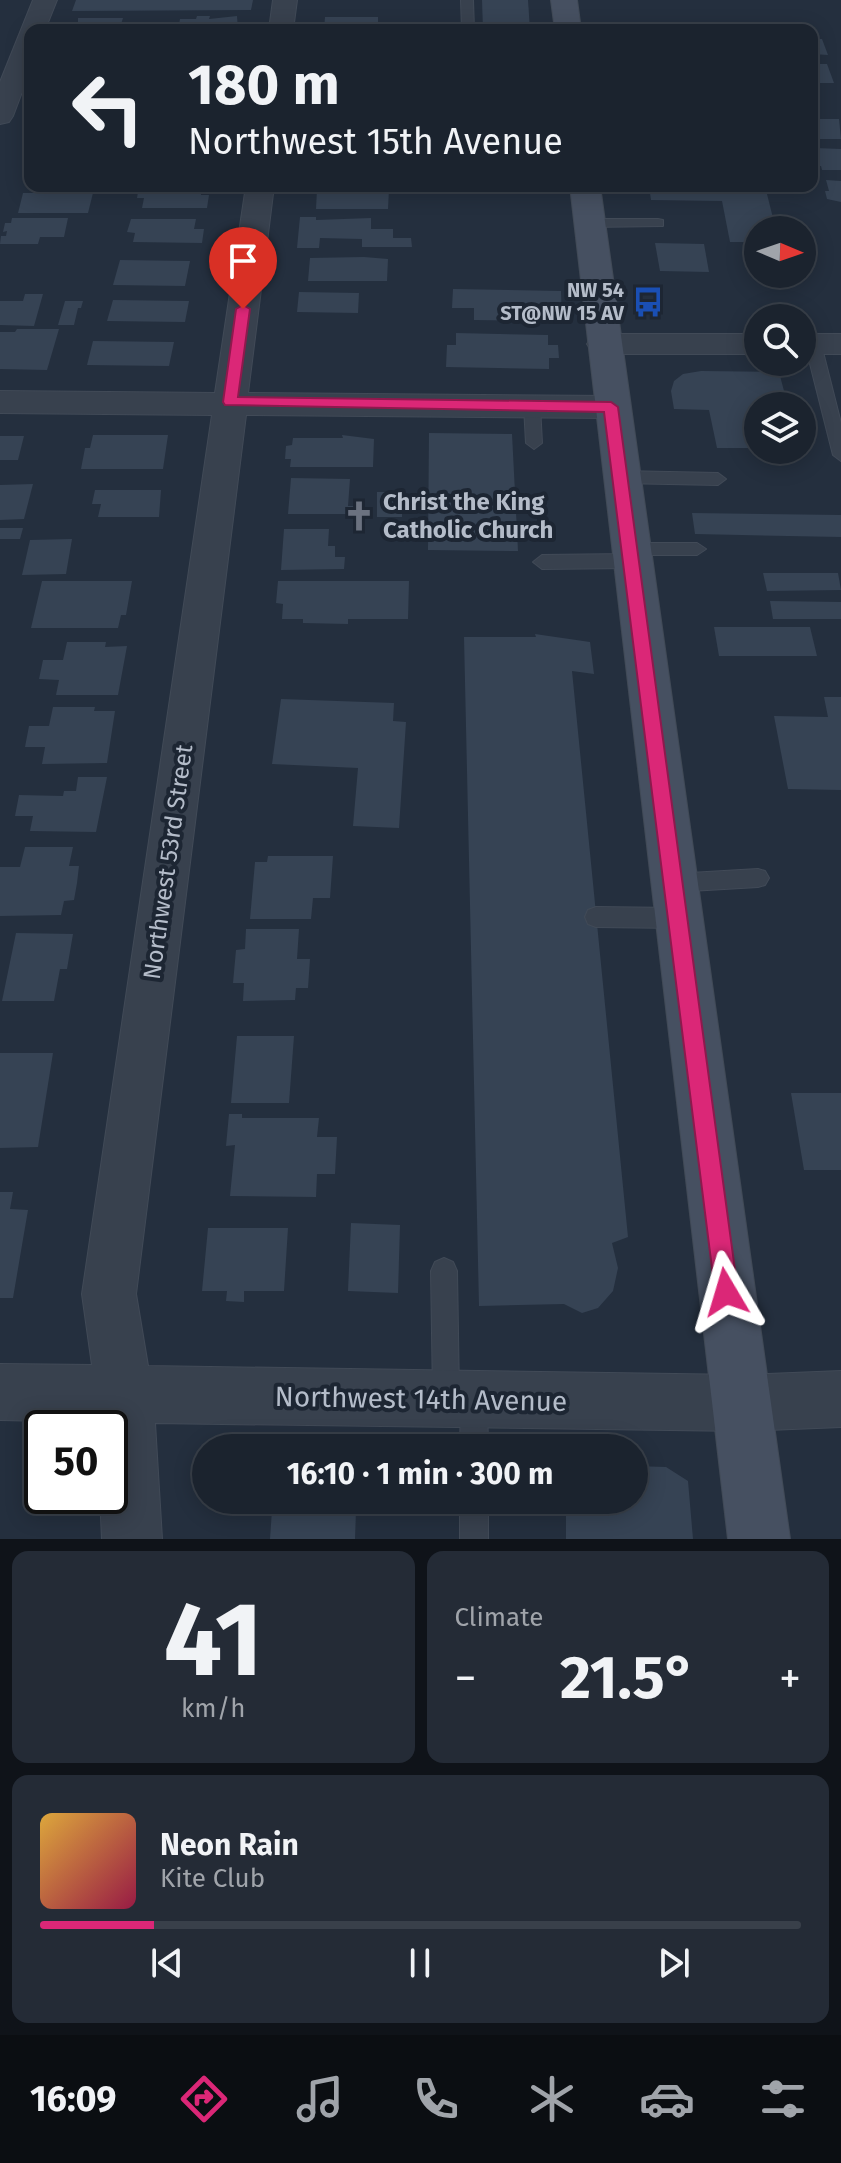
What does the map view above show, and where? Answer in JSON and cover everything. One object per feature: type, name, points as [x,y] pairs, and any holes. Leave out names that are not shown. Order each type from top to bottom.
[{"type":"main road","points":[[564,0],[567,24]]},
{"type":"main road","points":[[587,204],[759,1539]]},
{"type":"street","points":[[35,24],[45,0]]},
{"type":"street","points":[[282,24],[285,0]]},
{"type":"street","points":[[0,116],[24,54]]},
{"type":"street","name":"Northwest 53rd Street","points":[[132,1539],[125,1395],[109,1294],[259,192]]},
{"type":"street","points":[[603,344],[744,344]]},
{"type":"street","points":[[0,402],[611,407]]},
{"type":"street","name":"Northwest 14th Avenue","points":[[0,1392],[125,1395],[465,1416],[841,1399]]},
{"type":"lane","points":[[467,0],[468,24]]},
{"type":"lane","points":[[564,0],[574,0]]},
{"type":"lane","points":[[587,204],[658,223]]},
{"type":"lane","points":[[819,344],[841,455]]},
{"type":"lane","points":[[532,406],[534,443]]},
{"type":"lane","points":[[620,477],[718,479]]},
{"type":"lane","points":[[542,562],[697,549]]},
{"type":"lane","points":[[596,917],[675,901],[758,878]]},
{"type":"lane","points":[[444,1271],[465,1416]]},
{"type":"lane","points":[[474,1514],[474,1539]]},
{"type":"building","points":[[76,0],[253,0],[251,10],[72,11]]},
{"type":"building","points":[[482,0],[528,0],[530,24],[483,24]]},
{"type":"building","points":[[197,16],[210,16],[209,19],[237,16],[238,24],[179,24],[180,19],[196,19]]},
{"type":"building","points":[[325,17],[378,17],[378,23],[373,24],[324,24]]},
{"type":"building","points":[[78,18],[123,18],[121,24],[78,24]]},
{"type":"building","points":[[818,39],[822,39],[828,55],[818,54]]},
{"type":"building","points":[[818,64],[827,64],[834,83],[818,83]]},
{"type":"building","points":[[818,119],[839,119],[841,139],[818,139]]},
{"type":"building","points":[[818,148],[841,149],[841,170],[822,170],[818,166]]},
{"type":"building","points":[[826,180],[841,181],[841,202],[827,199],[825,191],[829,191]]},
{"type":"building","points":[[138,192],[201,192],[201,195],[209,195],[207,208],[142,208],[144,198],[137,198]]},
{"type":"building","points":[[317,192],[389,192],[388,209],[316,209]]},
{"type":"building","points":[[650,192],[766,192],[772,216],[744,216],[744,242],[730,242],[722,201],[651,200]]},
{"type":"building","points":[[23,193],[93,193],[88,213],[18,213]]},
{"type":"building","points":[[300,217],[316,217],[316,220],[371,218],[371,229],[393,229],[393,238],[411,238],[412,247],[362,247],[362,239],[320,238],[319,248],[297,248]]},
{"type":"building","points":[[12,218],[68,218],[64,237],[40,237],[38,244],[0,244],[1,236],[6,236],[7,231],[3,232],[5,223],[11,223]]},
{"type":"building","points":[[131,219],[196,219],[194,229],[204,229],[202,243],[133,242],[135,233],[127,232]]},
{"type":"building","points":[[655,243],[704,244],[709,272],[660,271]]},
{"type":"building","points":[[310,258],[388,259],[387,281],[308,281]]},
{"type":"building","points":[[120,260],[190,261],[185,286],[113,285]]},
{"type":"building","points":[[453,289],[561,291],[562,321],[474,320],[474,308],[452,308]]},
{"type":"building","points":[[299,292],[359,293],[358,313],[297,312]]},
{"type":"building","points":[[25,294],[43,294],[34,326],[0,325],[0,301],[23,301]]},
{"type":"building","points":[[113,300],[189,301],[185,322],[107,321]]},
{"type":"building","points":[[65,301],[83,301],[74,325],[58,325]]},
{"type":"building","points":[[17,329],[59,329],[47,370],[0,369],[0,332],[15,332]]},
{"type":"building","points":[[456,333],[548,335],[548,345],[558,345],[559,358],[549,358],[549,369],[446,367],[447,345],[456,345]]},
{"type":"building","points":[[93,341],[174,342],[169,366],[87,365]]},
{"type":"building","points":[[744,372],[744,376],[780,376],[784,392],[744,392],[744,448],[717,448],[709,410],[674,409],[671,391],[674,381],[683,374]]},
{"type":"building","points":[[429,433],[512,434],[518,551],[428,550]]},
{"type":"building","points":[[93,435],[168,435],[163,469],[81,469],[85,448],[90,448]]},
{"type":"building","points":[[342,435],[374,439],[373,467],[290,467],[291,459],[285,459],[286,446],[292,445],[293,438],[343,438]]},
{"type":"building","points":[[0,436],[24,436],[18,460],[0,460]]},
{"type":"building","points":[[291,478],[350,479],[348,506],[359,506],[358,514],[288,514]]},
{"type":"building","points":[[33,484],[24,519],[0,520],[0,485]]},
{"type":"building","points":[[95,490],[161,490],[159,517],[98,517],[101,504],[92,504]]},
{"type":"building","points":[[377,492],[402,492],[402,517],[377,517]]},
{"type":"building","points":[[692,513],[841,515],[841,537],[695,534]]},
{"type":"building","points":[[0,528],[23,528],[20,539],[0,539]]},
{"type":"building","points":[[284,529],[329,529],[328,546],[335,546],[335,557],[345,557],[344,569],[281,570]]},
{"type":"building","points":[[72,539],[66,574],[22,575],[30,540]]},
{"type":"building","points":[[763,573],[838,573],[841,590],[767,591]]},
{"type":"building","points":[[42,581],[132,581],[126,615],[121,615],[118,628],[31,628]]},
{"type":"building","points":[[278,581],[409,581],[408,619],[348,619],[348,624],[303,623],[303,619],[282,619],[283,604],[276,603]]},
{"type":"building","points":[[770,601],[841,602],[841,619],[773,619]]},
{"type":"building","points":[[714,627],[810,627],[817,656],[719,656]]},
{"type":"building","points":[[535,634],[590,642],[594,674],[572,671],[628,1237],[612,1243],[618,1268],[613,1291],[598,1308],[582,1313],[564,1304],[479,1306],[464,637],[536,637]]},
{"type":"building","points":[[67,642],[106,642],[105,647],[127,646],[118,695],[56,695],[59,680],[39,679],[43,660],[63,660]]},
{"type":"building","points":[[824,697],[841,697],[841,790],[788,789],[774,716],[828,717]]},
{"type":"building","points":[[281,699],[394,703],[393,721],[406,722],[399,828],[353,826],[358,768],[272,764]]},
{"type":"building","points":[[53,707],[95,707],[94,711],[115,711],[107,763],[42,764],[45,747],[25,747],[29,726],[49,726]]},
{"type":"building","points":[[78,777],[107,777],[96,832],[30,831],[33,816],[15,816],[19,795],[63,796],[64,791],[76,791]]},
{"type":"building","points":[[25,847],[73,847],[69,866],[79,866],[74,900],[64,901],[61,915],[0,916],[0,867],[20,867]]},
{"type":"building","points":[[268,856],[333,856],[330,898],[313,898],[311,919],[250,919],[255,862],[267,862]]},
{"type":"building","points":[[246,929],[299,929],[297,959],[310,959],[308,988],[296,988],[295,1000],[243,1001],[244,983],[233,983],[236,950],[245,949]]},
{"type":"building","points":[[16,933],[73,934],[67,969],[60,969],[54,1001],[2,1001]]},
{"type":"building","points":[[237,1036],[294,1036],[289,1103],[231,1103]]},
{"type":"building","points":[[0,1053],[53,1053],[38,1147],[0,1148]]},
{"type":"building","points":[[791,1093],[841,1093],[841,1170],[804,1170]]},
{"type":"building","points":[[229,1114],[242,1114],[242,1118],[319,1118],[317,1137],[337,1137],[335,1174],[317,1174],[316,1197],[230,1196],[235,1145],[226,1146]]},
{"type":"building","points":[[0,1192],[13,1192],[10,1209],[28,1210],[13,1298],[0,1298]]},
{"type":"building","points":[[351,1223],[400,1225],[398,1293],[348,1291]]},
{"type":"building","points":[[208,1228],[288,1228],[284,1291],[244,1291],[244,1302],[226,1301],[227,1291],[202,1291]]},
{"type":"building","points":[[648,1466],[666,1467],[688,1481],[693,1539],[566,1539],[566,1514],[648,1514]]},
{"type":"building","points":[[272,1514],[356,1514],[355,1539],[270,1539]]},
{"type":"place","name":"NW 54 ST@NW 15 AV","points":[[648,302]]},
{"type":"place","name":"Christ the King Catholic Church","points":[[359,516]]},
{"type":"route","points":[[243,309],[230,402],[611,407],[726,1292]]}]
